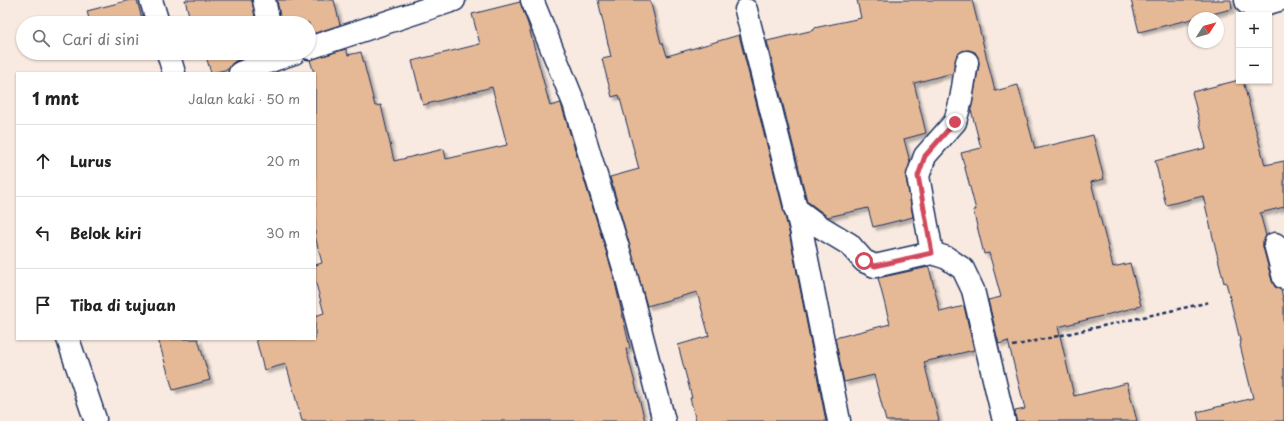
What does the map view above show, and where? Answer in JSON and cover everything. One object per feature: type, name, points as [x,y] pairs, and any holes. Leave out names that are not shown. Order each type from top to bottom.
[{"type":"street","points":[[151,0],[156,16]]},
{"type":"street","points":[[264,0],[267,16]]},
{"type":"street","points":[[316,46],[454,0]]},
{"type":"street","points":[[532,0],[574,103],[625,271],[664,421]]},
{"type":"street","points":[[1246,0],[1247,3],[1253,7],[1279,0]]},
{"type":"street","points":[[746,10],[795,208],[839,421]]},
{"type":"street","points":[[170,60],[174,72]]},
{"type":"street","points":[[242,72],[270,60]]},
{"type":"street","points":[[932,253],[918,176],[925,156],[955,122],[961,100],[967,62]]},
{"type":"street","points":[[795,208],[819,226],[849,244],[869,264],[875,266],[932,253],[959,265],[967,274],[974,290],[1004,421]]},
{"type":"street","points":[[1275,244],[1284,278]]},
{"type":"street","points":[[68,340],[95,419]]},
{"type":"path","points":[[987,351],[1210,302]]},
{"type":"building","points":[[130,0],[137,0],[141,16],[88,16],[87,11]]},
{"type":"building","points":[[185,0],[252,0],[255,16],[189,16]]},
{"type":"building","points":[[277,0],[334,0],[340,25],[316,33],[316,16],[280,16]]},
{"type":"building","points":[[598,0],[650,0],[661,43],[663,43],[667,56],[739,35],[789,232],[826,421],[696,421],[690,398],[692,398],[678,345],[709,336],[697,292],[647,306],[610,177],[639,169],[619,95],[612,97],[602,59],[611,57]]},
{"type":"building","points":[[857,0],[972,0],[995,91],[1018,85],[1035,149],[1093,135],[1104,179],[1091,182],[1113,267],[1130,263],[1141,306],[1058,327],[1074,396],[1127,383],[1137,421],[1016,421],[1015,411],[1025,409],[1008,341],[999,344],[988,300],[1001,297],[989,253],[984,254],[973,210],[976,210],[961,153],[981,148],[971,110],[979,64],[978,57],[975,52],[969,50],[962,51],[958,54],[953,73],[914,83],[926,133],[904,139],[910,162],[906,178],[913,217],[873,227],[868,208],[828,217],[807,201],[767,41],[814,30],[814,28],[861,18]]},
{"type":"building","points":[[1131,0],[1231,0],[1232,9],[1220,12],[1188,12],[1188,20],[1139,32]]},
{"type":"building","points":[[520,2],[528,24],[550,106],[561,103],[613,274],[630,348],[626,349],[645,421],[302,421],[286,364],[264,370],[256,340],[316,340],[316,316],[324,313],[316,284],[316,265],[322,263],[316,240],[316,72],[314,72],[310,60],[316,60],[316,58],[346,49],[348,55],[361,52],[375,106],[381,105],[394,161],[444,149],[446,159],[507,145],[492,87],[423,105],[412,61],[480,44],[472,14]]},
{"type":"building","points":[[207,60],[238,60],[235,61],[229,69],[211,72]]},
{"type":"building","points":[[1236,81],[1236,84],[1244,84],[1265,165],[1284,161],[1284,207],[1260,213],[1266,236],[1263,241],[1263,247],[1272,281],[1275,287],[1281,290],[1284,303],[1284,421],[1199,421],[1197,412],[1253,398],[1226,282],[1224,283],[1203,196],[1166,205],[1155,161],[1206,148],[1192,92]]},
{"type":"building","points":[[929,267],[940,312],[964,306],[974,350],[924,362],[939,421],[886,421],[874,375],[844,382],[835,338],[890,324],[878,278]]},
{"type":"building","points":[[158,340],[198,340],[210,380],[173,390]]},
{"type":"route","points":[[864,261],[875,266],[932,253],[918,176],[925,156],[955,122]]}]
